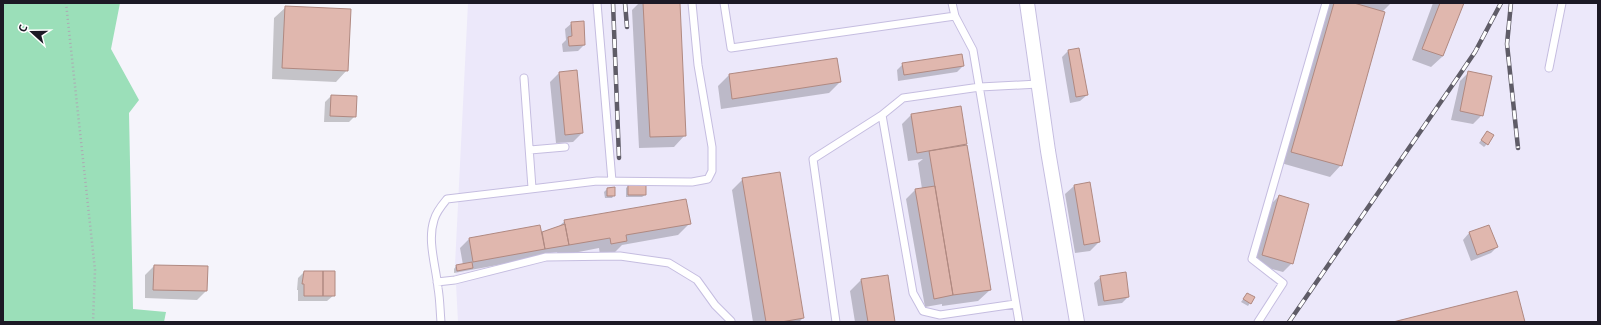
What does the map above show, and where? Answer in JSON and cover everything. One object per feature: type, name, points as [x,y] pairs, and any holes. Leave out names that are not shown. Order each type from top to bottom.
[{"type":"street","points":[[1027,3],[1048,151],[1077,322]]},
{"type":"lane","points":[[596,3],[612,181]]},
{"type":"lane","points":[[441,322],[432,247],[434,220],[440,207],[447,199],[532,188],[612,181],[692,182],[708,179],[712,171],[712,148],[698,65],[692,3]]},
{"type":"lane","points":[[724,3],[731,48],[955,16]]},
{"type":"lane","points":[[952,3],[955,16],[973,50],[1019,322]]},
{"type":"lane","points":[[1258,322],[1283,283],[1252,259],[1326,3]]},
{"type":"lane","points":[[1549,68],[1562,3]]},
{"type":"lane","points":[[524,78],[532,188]]},
{"type":"lane","points":[[836,322],[813,159],[882,115],[903,98],[980,87],[1038,84]]},
{"type":"lane","points":[[882,115],[913,293],[923,311],[940,315],[1015,304]]},
{"type":"lane","points":[[530,150],[565,147]]},
{"type":"lane","points":[[437,282],[455,280],[546,257],[620,256],[670,263],[697,280],[715,305],[731,321]]},
{"type":"path","points":[[66,3],[95,270],[93,322]]},
{"type":"shaded area","points":[[468,3],[1598,3],[1598,322],[458,322],[455,265]]},
{"type":"green space","points":[[3,3],[120,3],[111,49],[139,100],[129,113],[133,309],[166,312],[164,322],[3,322]]},
{"type":"building","points":[[643,3],[680,3],[686,136],[650,137]]},
{"type":"building","points":[[1334,3],[1354,3],[1385,12],[1342,166],[1291,152]]},
{"type":"building","points":[[1440,3],[1464,3],[1443,56],[1422,49]]},
{"type":"building","points":[[285,6],[351,9],[348,71],[282,68]]},
{"type":"building","points":[[584,21],[585,45],[569,46],[568,37],[572,36],[571,22]]},
{"type":"building","points":[[1079,48],[1088,95],[1076,97],[1068,50]]},
{"type":"building","points":[[962,54],[964,66],[904,75],[902,63]]},
{"type":"building","points":[[837,58],[841,82],[732,99],[729,74]]},
{"type":"building","points":[[577,70],[583,133],[565,135],[559,72]]},
{"type":"building","points":[[1468,71],[1492,76],[1483,116],[1460,111]]},
{"type":"building","points":[[331,95],[357,96],[356,117],[330,116]]},
{"type":"building","points":[[961,106],[967,144],[917,153],[911,114]]},
{"type":"building","points":[[1487,131],[1494,135],[1488,145],[1481,140]]},
{"type":"building","points":[[967,145],[991,290],[953,295],[929,151]]},
{"type":"building","points":[[780,172],[804,318],[781,322],[766,322],[742,178]]},
{"type":"building","points":[[1090,182],[1100,242],[1084,245],[1074,185]]},
{"type":"building","points":[[628,184],[646,185],[646,195],[628,195]]},
{"type":"building","points":[[935,186],[953,295],[934,299],[915,189]]},
{"type":"building","points":[[615,187],[615,196],[607,196],[607,188]]},
{"type":"building","points":[[1279,195],[1309,204],[1293,264],[1262,255]]},
{"type":"building","points":[[686,199],[691,224],[626,235],[627,241],[611,244],[610,238],[569,245],[564,220]]},
{"type":"building","points":[[565,224],[569,245],[545,249],[542,232]]},
{"type":"building","points":[[540,225],[545,249],[473,262],[469,238]]},
{"type":"building","points":[[1489,225],[1498,247],[1477,255],[1469,232]]},
{"type":"building","points":[[472,262],[473,268],[457,271],[456,265]]},
{"type":"building","points":[[154,265],[208,266],[207,291],[153,290]]},
{"type":"building","points":[[304,271],[323,271],[323,296],[304,296],[304,284],[302,284]]},
{"type":"building","points":[[323,271],[335,271],[335,296],[323,296]]},
{"type":"building","points":[[1126,272],[1129,297],[1104,301],[1100,276]]},
{"type":"building","points":[[888,275],[895,322],[868,322],[861,279]]},
{"type":"building","points":[[1517,291],[1525,322],[1393,322]]},
{"type":"building","points":[[1247,293],[1255,297],[1251,304],[1243,299]]},
{"type":"railway","points":[[613,3],[619,158]]},
{"type":"railway","points":[[625,3],[627,27]]},
{"type":"railway","points":[[1289,322],[1475,52],[1501,3]]},
{"type":"railway","points":[[1511,3],[1507,44],[1518,148]]}]
